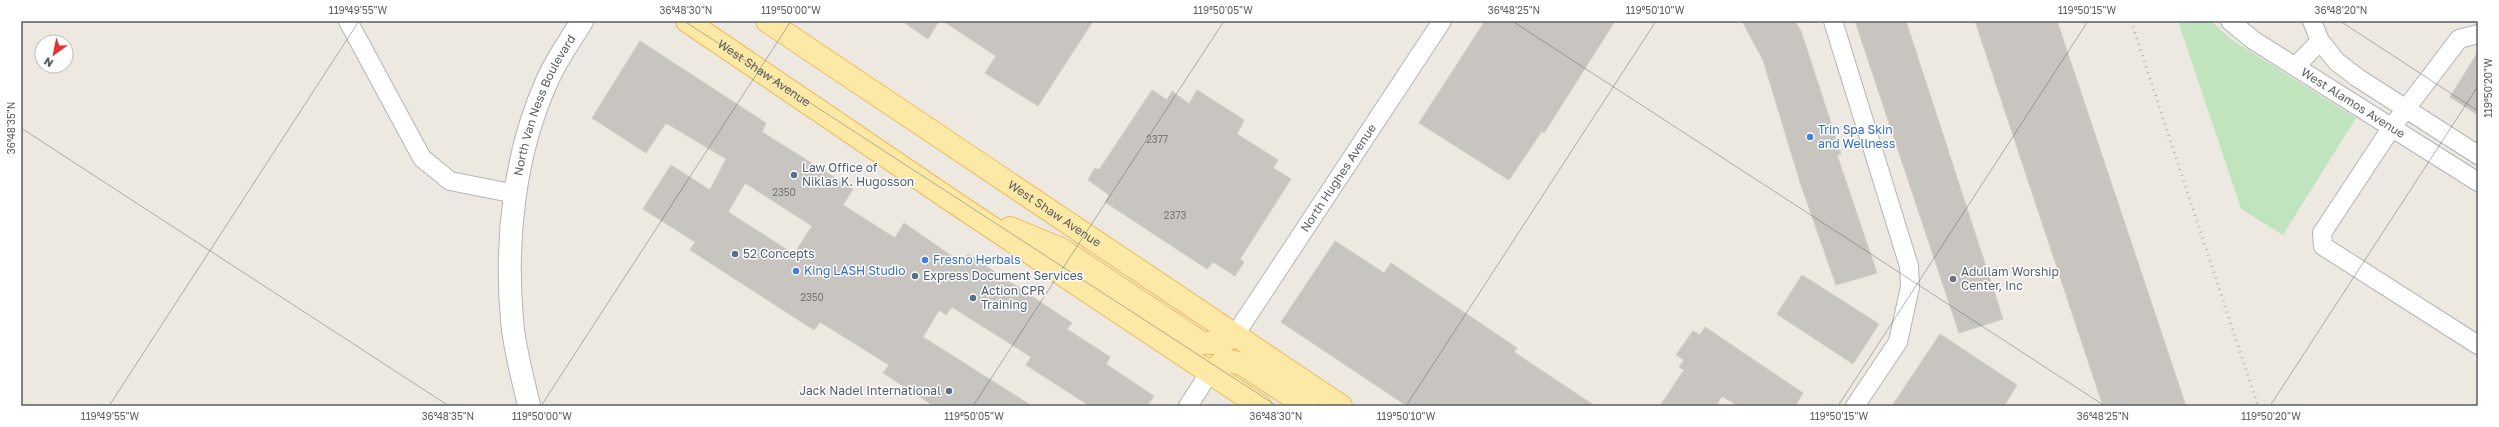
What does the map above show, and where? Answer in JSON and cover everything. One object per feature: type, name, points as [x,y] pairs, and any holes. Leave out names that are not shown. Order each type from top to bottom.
[{"type":"main road","name":"West Shaw Avenue","points":[[687,21],[958,205],[1260,406]]},
{"type":"main road","name":"West Shaw Avenue","points":[[767,21],[1341,406]]},
{"type":"main road","points":[[958,205],[1061,250],[1202,343],[1221,343],[1235,335]]},
{"type":"main road","points":[[1210,372],[1225,360],[1234,361],[1242,364],[1306,406]]},
{"type":"street","name":"North Van Ness Boulevard","points":[[348,21],[422,158],[450,181],[516,194]]},
{"type":"street","name":"North Van Ness Boulevard","points":[[529,406],[512,321],[509,254],[516,194],[534,115],[546,82],[582,21]]},
{"type":"street","name":"North Hughes Avenue","points":[[1235,335],[1442,21]]},
{"type":"street","points":[[1833,21],[1909,266],[1910,287],[1898,342],[1855,406]]},
{"type":"street","name":"West Alamos Avenue","points":[[2230,21],[2254,40],[2478,182]]},
{"type":"street","name":"West Alamos Avenue","points":[[2312,21],[2320,41],[2337,62],[2352,74],[2478,155]]},
{"type":"street","points":[[2478,34],[2459,39],[2407,110],[2392,127],[2322,232],[2321,240],[2323,246],[2478,345]]},
{"type":"street","points":[[2296,66],[2320,41]]},
{"type":"street","points":[[1188,406],[1210,372]]},
{"type":"green space","points":[[2178,21],[2211,21],[2232,40],[2356,118],[2283,235],[2241,209]]},
{"type":"building","points":[[902,21],[939,21],[928,39]]},
{"type":"building","points":[[943,21],[1093,21],[1038,106],[985,73],[996,56]]},
{"type":"building","points":[[1485,21],[1615,21],[1544,133],[1542,131],[1509,180],[1419,123]]},
{"type":"building","points":[[1742,21],[1795,21],[1801,31],[1841,154],[1837,155],[1877,273],[1836,285],[1801,185],[1763,60]]},
{"type":"building","points":[[1855,21],[1906,21],[2003,319],[1959,333]]},
{"type":"building","points":[[1975,21],[2057,21],[2186,406],[2103,406]]},
{"type":"building","points":[[640,41],[766,123],[762,132],[853,189],[843,205],[895,238],[904,223],[962,263],[968,254],[1072,323],[1067,329],[1110,357],[1106,364],[1154,396],[1147,406],[1090,406],[1026,365],[1031,357],[952,307],[946,315],[939,310],[923,337],[1032,406],[934,406],[883,373],[889,365],[820,322],[814,330],[690,250],[695,242],[643,209],[671,165],[710,190],[726,159],[666,123],[646,153],[592,118]],"holes":[[[745,183],[812,226],[794,254],[728,212]]]},
{"type":"building","points":[[2478,52],[2478,115],[2450,97]]},
{"type":"building","points":[[1152,90],[1167,100],[1172,91],[1189,104],[1197,90],[1244,120],[1237,134],[1278,160],[1273,168],[1291,179],[1240,259],[1244,262],[1235,276],[1213,262],[1207,269],[1105,202],[1109,195],[1088,180],[1095,168],[1099,170]]},
{"type":"building","points":[[1335,241],[1384,273],[1391,263],[1517,348],[1514,352],[1595,406],[1407,406],[1281,322]]},
{"type":"building","points":[[1802,275],[1879,324],[1853,364],[1777,314]]},
{"type":"building","points":[[1705,327],[1803,393],[1795,406],[1738,406],[1722,396],[1716,406],[1660,406],[1684,370],[1679,367],[1684,360],[1676,355],[1693,331],[1700,335]]},
{"type":"building","points":[[1940,334],[2017,385],[2004,406],[1892,406]]},
{"type":"railway","points":[[2131,21],[2258,406]]},
{"type":"place","name":"Trin Spa Skin and Wellness","points":[[1810,137]]},
{"type":"place","name":"Law Office of Niklas K. Hugosson","points":[[794,175]]},
{"type":"place","name":"52 Concepts","points":[[735,254]]},
{"type":"place","name":"Fresno Herbals","points":[[925,260]]},
{"type":"place","name":"King LASH Studio","points":[[796,271]]},
{"type":"place","name":"Express Document Services","points":[[915,276]]},
{"type":"place","name":"Adullam Worship Center, Inc","points":[[1953,279]]},
{"type":"place","name":"Action CPR Training","points":[[973,298]]},
{"type":"place","name":"Jack Nadel International","points":[[949,391]]}]
